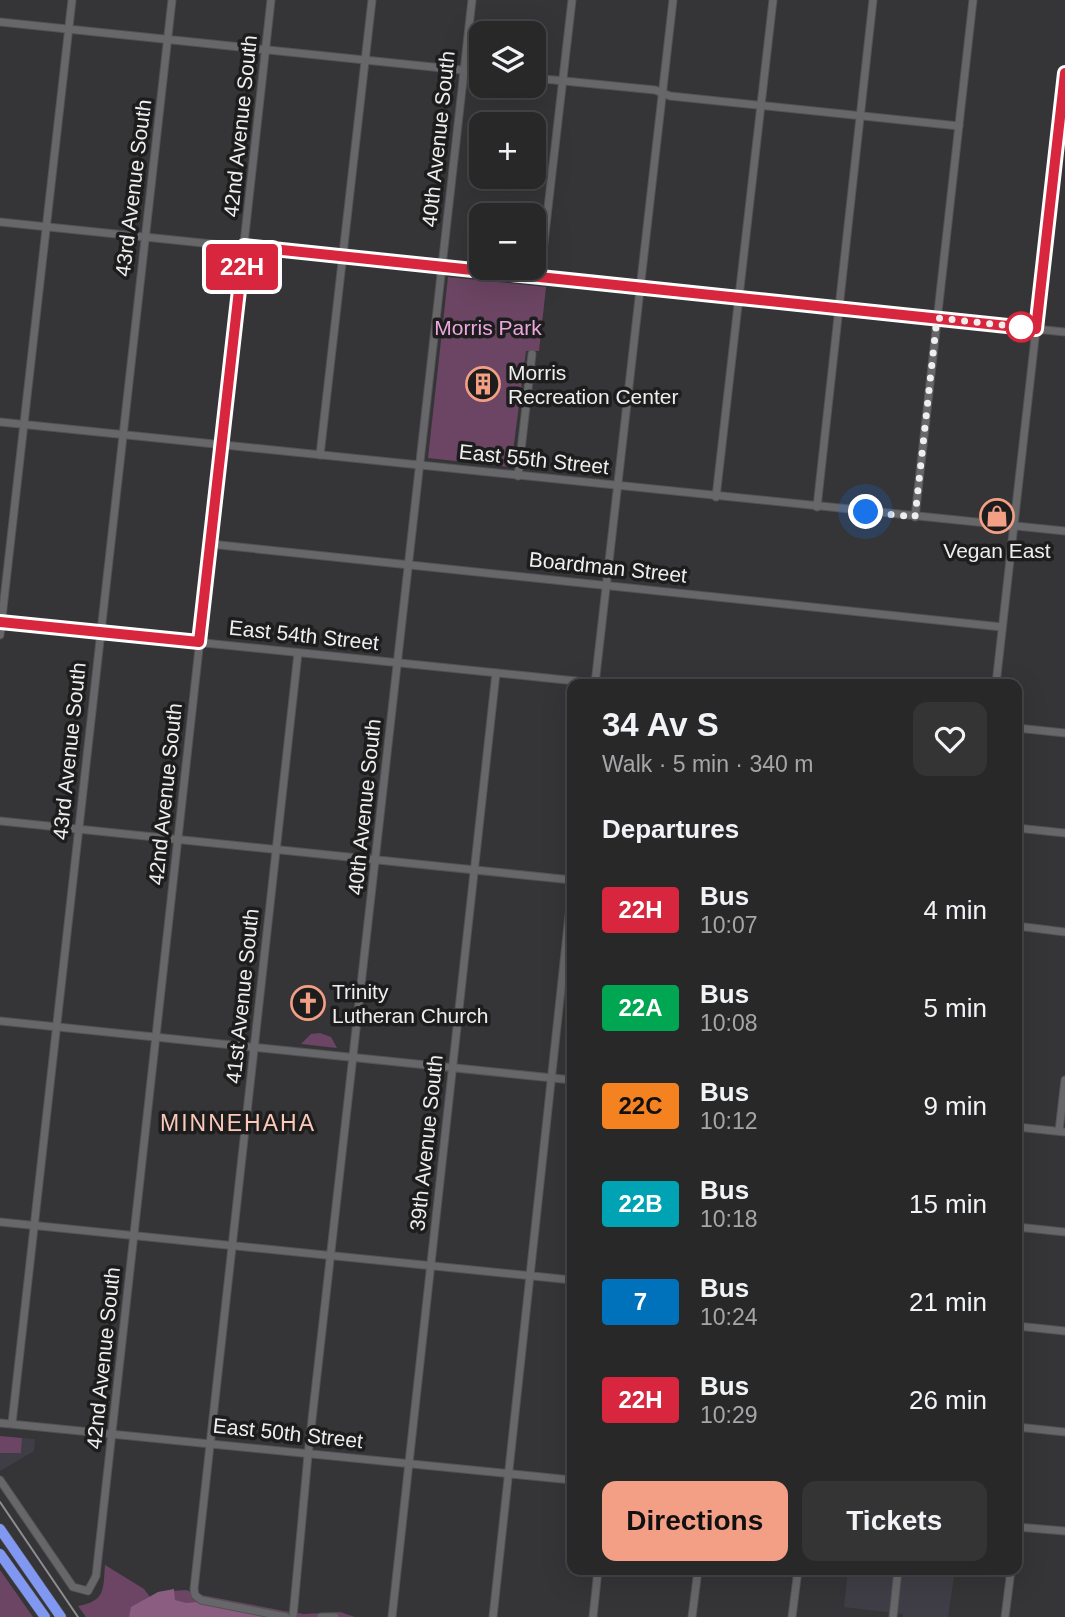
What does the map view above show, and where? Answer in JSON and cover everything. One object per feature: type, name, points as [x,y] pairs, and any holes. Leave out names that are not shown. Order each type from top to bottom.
[{"type":"highway","points":[[0,1529],[61,1617]]},
{"type":"highway","points":[[0,1554],[46,1617]]},
{"type":"street","points":[[0,635],[72,0]]},
{"type":"street","name":"43rd Avenue South","points":[[12,1423],[172,0]]},
{"type":"street","name":"42nd Avenue South","points":[[0,1480],[73,1587],[88,1591],[96,1576],[271,0]]},
{"type":"street","points":[[320,455],[372,0]]},
{"type":"street","name":"40th Avenue South","points":[[293,1617],[309,1453],[472,0]]},
{"type":"street","points":[[546,223],[572,0]]},
{"type":"street","points":[[596,679],[673,0]]},
{"type":"street","points":[[716,497],[773,0]]},
{"type":"street","points":[[817,507],[873,0]]},
{"type":"street","points":[[915,517],[973,0]]},
{"type":"street","points":[[0,22],[469,71]]},
{"type":"street","points":[[997,679],[1065,72]]},
{"type":"street","points":[[546,79],[655,90],[670,96],[959,126]]},
{"type":"street","points":[[0,222],[469,270]]},
{"type":"street","points":[[546,278],[1065,332]]},
{"type":"street","points":[[518,475],[532,354]]},
{"type":"street","name":"East 55th Street","points":[[0,422],[1065,531]]},
{"type":"street","name":"Boardman Street","points":[[211,544],[1002,627]]},
{"type":"street","name":"East 54th Street","points":[[1,622],[567,681]]},
{"type":"street","name":"41st Avenue South","points":[[286,1617],[201,1600],[195,1593],[209,1443],[298,653]]},
{"type":"street","name":"39th Avenue South","points":[[392,1617],[496,673]]},
{"type":"street","points":[[1022,729],[1065,733]]},
{"type":"street","points":[[0,821],[567,879]]},
{"type":"street","points":[[1022,829],[1065,833]]},
{"type":"street","points":[[1022,927],[1065,932]]},
{"type":"street","points":[[492,1617],[567,933]]},
{"type":"street","points":[[0,1021],[567,1080]]},
{"type":"street","points":[[1022,1128],[1062,1132],[1065,1080]]},
{"type":"street","points":[[0,1222],[567,1280]]},
{"type":"street","points":[[1022,1228],[1065,1232]]},
{"type":"street","points":[[1022,1327],[1065,1331]]},
{"type":"street","name":"East 50th Street","points":[[0,1423],[567,1480]]},
{"type":"street","points":[[1022,1428],[1065,1432]]},
{"type":"street","points":[[1022,1527],[1065,1531]]},
{"type":"street","points":[[593,1617],[597,1575]]},
{"type":"street","points":[[692,1617],[697,1575]]},
{"type":"street","points":[[792,1617],[797,1575]]},
{"type":"street","points":[[893,1617],[897,1575]]},
{"type":"street","points":[[1005,1617],[1010,1575]]},
{"type":"street","points":[[321,1617],[335,1617]]},
{"type":"shaded area","points":[[22,1438],[35,1439],[34,1451],[0,1471],[0,1453],[21,1453]]},
{"type":"shaded area","points":[[847,1575],[954,1575],[948,1617],[903,1617],[903,1614],[844,1607]]},
{"type":"shaded area","points":[[174,1589],[175,1600],[275,1617],[129,1617],[131,1607],[158,1592]]},
{"type":"green space","name":"Morris Park","points":[[448,277],[546,287],[539,351],[526,351],[511,467],[428,458]]},
{"type":"green space","points":[[320,1033],[331,1037],[337,1048],[301,1044],[311,1034]]},
{"type":"green space","points":[[0,1436],[22,1438],[21,1453],[0,1453]]},
{"type":"green space","points":[[105,1565],[144,1589],[150,1597],[158,1592],[186,1590],[284,1611],[304,1614],[340,1612],[355,1617],[86,1617],[78,1606],[94,1601],[101,1593]]},
{"type":"green space","points":[[0,1570],[33,1617],[0,1617]]},
{"type":"tram line","points":[[0,1502],[78,1617]]},
{"type":"bus line","name":"22H","points":[[0,622],[199,642],[244,246],[1036,329],[1065,73]]},
{"type":"place","name":"Morris Recreation Center","points":[[483,384]]},
{"type":"place","name":"Vegan East","points":[[997,516]]},
{"type":"place","name":"Trinity Lutheran Church","points":[[308,1003]]},
{"type":"district","name":"MINNEHAHA","points":[[238,1123]]},
{"type":"route","points":[[866,512],[915,517],[937,318],[1021,327]]}]
